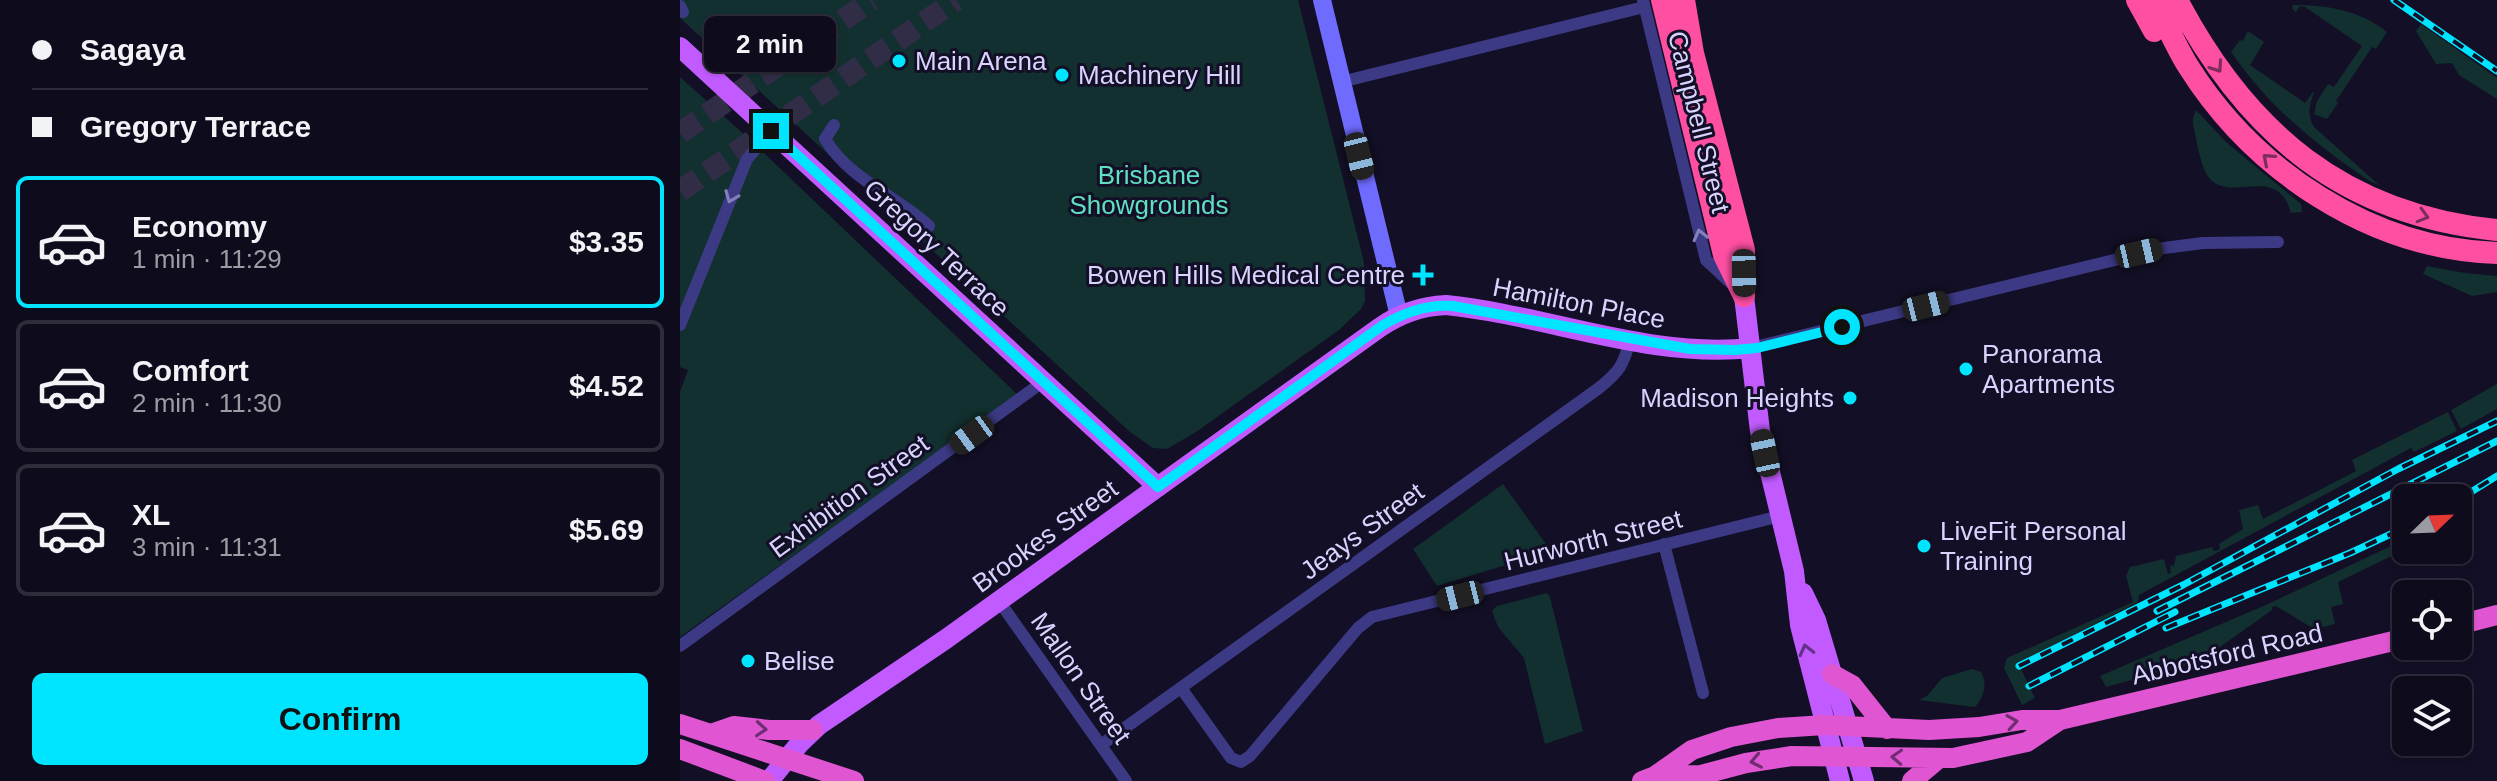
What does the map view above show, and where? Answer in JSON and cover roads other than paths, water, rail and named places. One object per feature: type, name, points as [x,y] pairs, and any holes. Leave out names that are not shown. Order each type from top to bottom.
[{"type":"highway","points":[[1684,0],[1706,143]]},
{"type":"highway","points":[[2137,0],[2165,49],[2185,62]]},
{"type":"highway","points":[[2155,0],[2185,62],[2226,118],[2288,176],[2360,218],[2421,241],[2497,253]]},
{"type":"highway","points":[[2177,0],[2204,48],[2235,93],[2298,154],[2344,184],[2393,207],[2448,223],[2497,230]]},
{"type":"highway","points":[[1650,2],[1744,250],[1744,296]]},
{"type":"highway","points":[[2472,621],[2497,615]]},
{"type":"highway","name":"Abbotsford Road","points":[[1649,779],[1692,750],[1731,737],[1790,726],[1965,729],[2022,720],[2060,720],[2392,641]]},
{"type":"highway","points":[[1832,674],[1852,685],[1887,729]]},
{"type":"highway","name":"Abbotsford Road","points":[[1649,779],[1701,775],[1746,763],[1792,756],[1938,759],[1978,754],[2027,742],[2060,720]]},
{"type":"highway","points":[[680,724],[854,781]]},
{"type":"highway","points":[[711,734],[734,726],[813,730]]},
{"type":"highway","points":[[680,749],[767,781]]},
{"type":"highway","points":[[1912,781],[1938,759]]},
{"type":"main road","points":[[1322,0],[1399,316]]},
{"type":"main road","name":"Gregory Terrace","points":[[680,47],[1158,487]]},
{"type":"main road","points":[[1744,296],[1760,431],[1794,571],[1800,625],[1840,781]]},
{"type":"main road","name":"Hamilton Place","points":[[1399,316],[1426,307],[1453,306],[1690,349],[1751,348]]},
{"type":"main road","name":"Brookes Street","points":[[767,781],[813,730],[1399,316]]},
{"type":"main road","points":[[1794,571],[1816,620],[1864,781]]},
{"type":"street","points":[[1341,82],[1650,2]]},
{"type":"street","name":"Campbell Street","points":[[1650,2],[1706,260],[1744,296]]},
{"type":"street","points":[[834,125],[825,139],[834,154],[864,182],[912,210],[929,226]]},
{"type":"street","points":[[680,325],[747,159],[771,131]]},
{"type":"street","points":[[1751,348],[2164,248],[2203,243],[2278,242]]},
{"type":"street","name":"Jeays Street","points":[[1101,745],[1599,388],[1624,363],[1630,339]]},
{"type":"street","name":"Exhibition Street","points":[[680,646],[1044,381]]},
{"type":"street","name":"Hurworth Street","points":[[1181,688],[1231,758],[1243,761],[1367,620],[1780,516]]},
{"type":"street","points":[[1664,544],[1703,693]]},
{"type":"street","name":"Mallon Street","points":[[999,601],[1126,781]]},
{"type":"tunnel","points":[[680,133],[872,0]]},
{"type":"tunnel","points":[[680,191],[956,0]]},
{"type":"railway","points":[[2394,0],[2497,71]]},
{"type":"railway","points":[[2019,666],[2183,585],[2398,469],[2497,421]]},
{"type":"railway","points":[[2157,611],[2497,441]]},
{"type":"railway","points":[[2472,491],[2497,476]]},
{"type":"railway","points":[[2166,628],[2392,534]]},
{"type":"railway","points":[[2029,686],[2175,612]]},
{"type":"place","name":"Main Arena","points":[[899,61]]},
{"type":"place","name":"Machinery Hill","points":[[1062,75]]},
{"type":"place","name":"Bowen Hills Medical Centre","points":[[1423,275]]},
{"type":"place","name":"Panorama Apartments","points":[[1966,369]]},
{"type":"place","name":"Madison Heights","points":[[1850,398]]},
{"type":"place","name":"LiveFit Personal Training","points":[[1924,546]]},
{"type":"place","name":"Belise","points":[[748,661]]},
{"type":"park label","name":"Brisbane Showgrounds","points":[[1149,190]]}]
